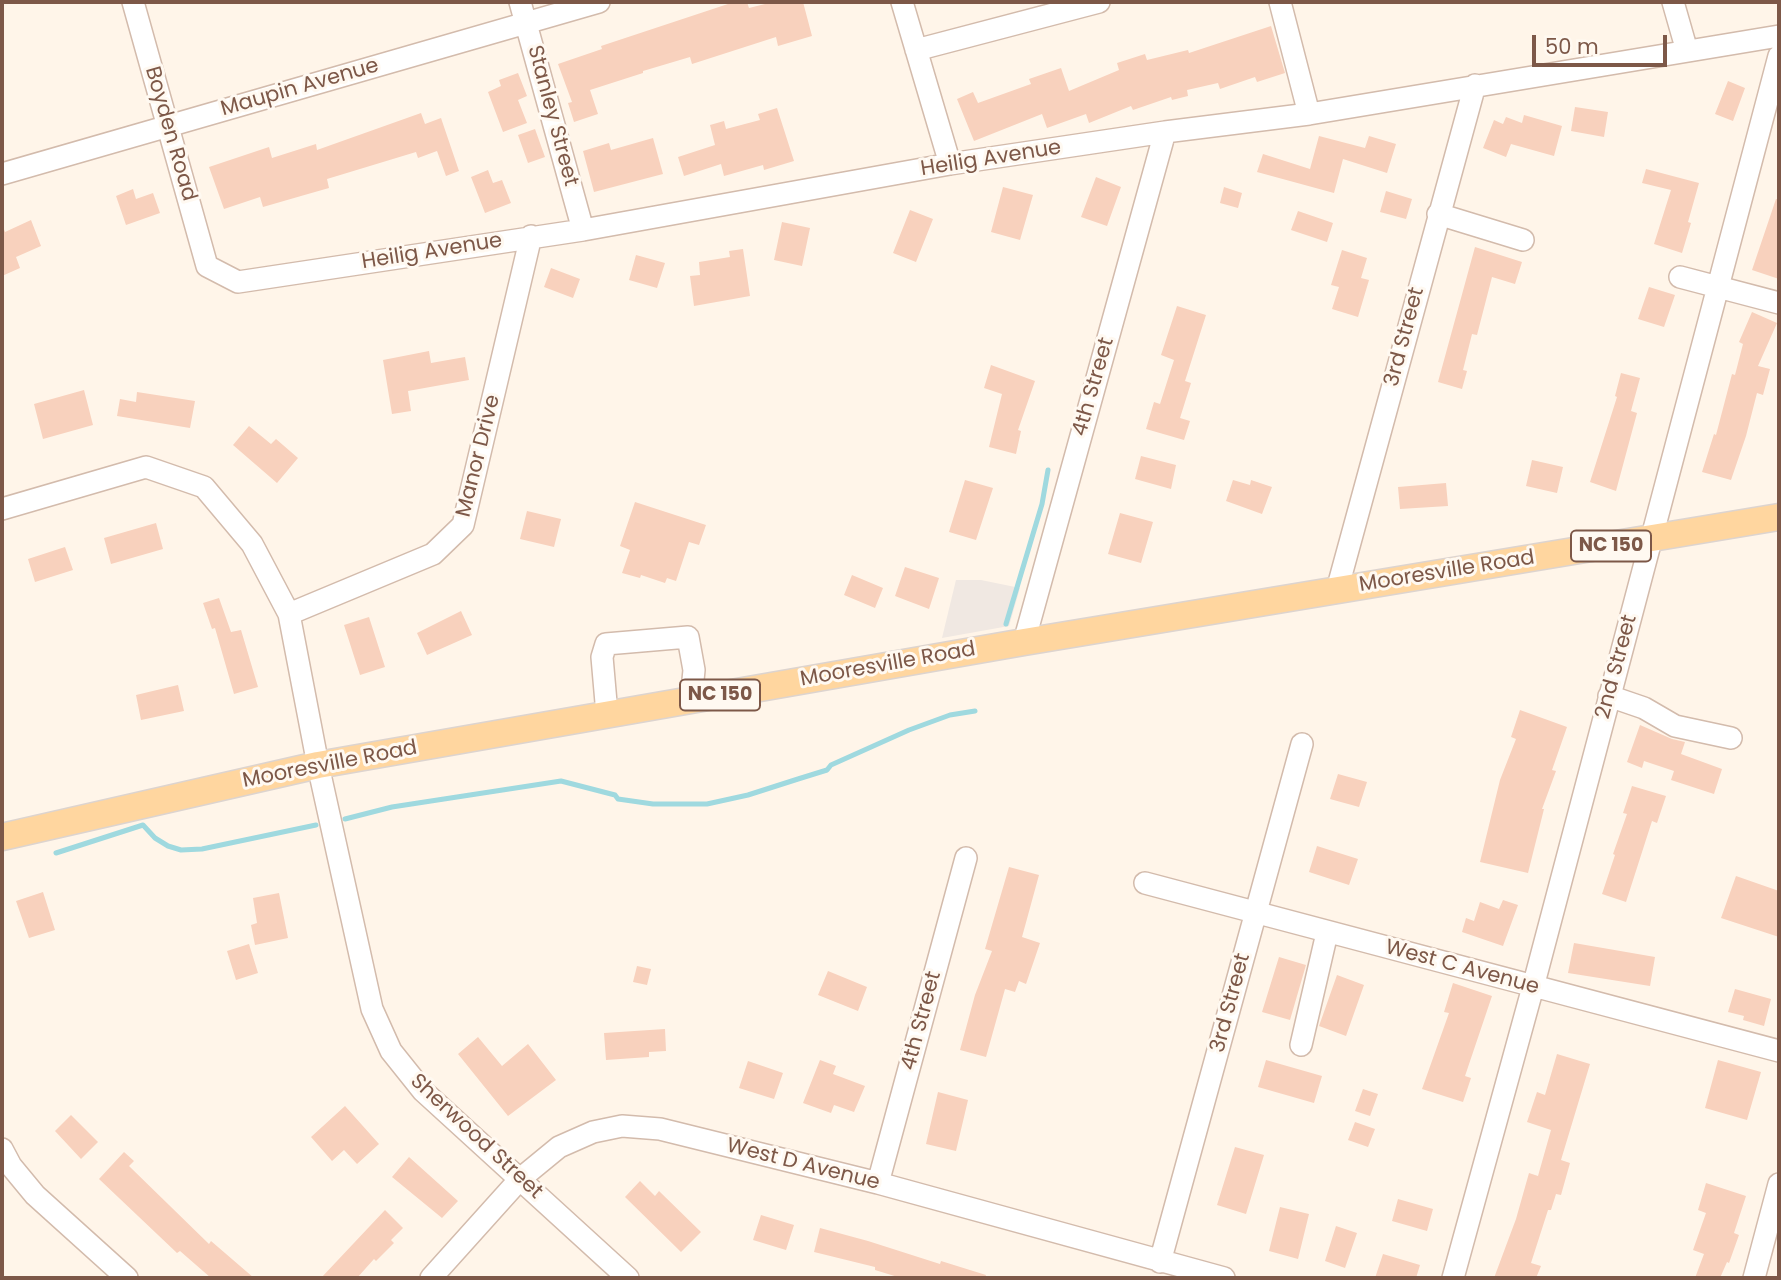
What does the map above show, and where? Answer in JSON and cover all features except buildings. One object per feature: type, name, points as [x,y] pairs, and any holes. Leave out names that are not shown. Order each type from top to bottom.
[{"type":"main road","name":"Mooresville Road","points":[[2,837],[318,765],[1024,642],[1779,517]]},
{"type":"street","name":"Boyden Road","points":[[133,2],[207,266]]},
{"type":"street","name":"Maupin Avenue","points":[[2,174],[168,127],[523,12],[599,2]]},
{"type":"street","points":[[902,2],[950,164]]},
{"type":"street","points":[[916,50],[1099,2]]},
{"type":"street","points":[[1280,2],[1309,114]]},
{"type":"street","points":[[1673,2],[1687,51]]},
{"type":"street","name":"Stanley Street","points":[[523,12],[583,230]]},
{"type":"street","name":"Heilig Avenue","points":[[207,266],[239,282],[583,230],[950,164],[1309,114],[1779,36]]},
{"type":"street","name":"2nd Street","points":[[1453,1278],[1779,56]]},
{"type":"street","name":"3rd Street","points":[[1337,590],[1475,85]]},
{"type":"street","name":"4th Street","points":[[1024,642],[1165,132]]},
{"type":"street","points":[[1438,214],[1522,240]]},
{"type":"street","name":"Manor Drive","points":[[289,614],[433,554],[463,525],[531,236]]},
{"type":"street","points":[[1680,277],[1779,303]]},
{"type":"street","name":"Sherwood Street","points":[[2,509],[146,467],[204,487],[252,544],[289,614],[318,765],[372,1009],[391,1051],[423,1091],[628,1278]]},
{"type":"street","points":[[607,714],[602,657],[606,644],[688,637],[694,670],[691,700]]},
{"type":"street","points":[[1609,696],[1644,708],[1675,726],[1731,738]]},
{"type":"street","name":"3rd Street","points":[[1160,1262],[1303,744]]},
{"type":"street","name":"4th Street","points":[[878,1183],[966,858]]},
{"type":"street","name":"West C Avenue","points":[[1145,883],[1779,1051]]},
{"type":"street","points":[[1301,1045],[1327,933]]},
{"type":"street","name":"West D Avenue","points":[[431,1278],[520,1179],[559,1147],[593,1132],[622,1126],[660,1129],[878,1183],[1224,1278]]},
{"type":"street","points":[[2,1149],[11,1166],[35,1195],[127,1278]]},
{"type":"street","points":[[1754,1278],[1779,1184]]},
{"type":"shaded area","points":[[956,580],[981,580],[1020,588],[1009,626],[942,638]]},
{"type":"waterway","points":[[1006,624],[1042,504],[1048,470]]},
{"type":"waterway","points":[[345,819],[392,807],[561,781],[615,795],[618,799],[653,804],[707,804],[748,795],[827,770],[831,765],[909,730],[950,715],[975,711]]},
{"type":"waterway","points":[[56,853],[143,825],[155,838],[181,850],[202,849],[316,825]]}]
